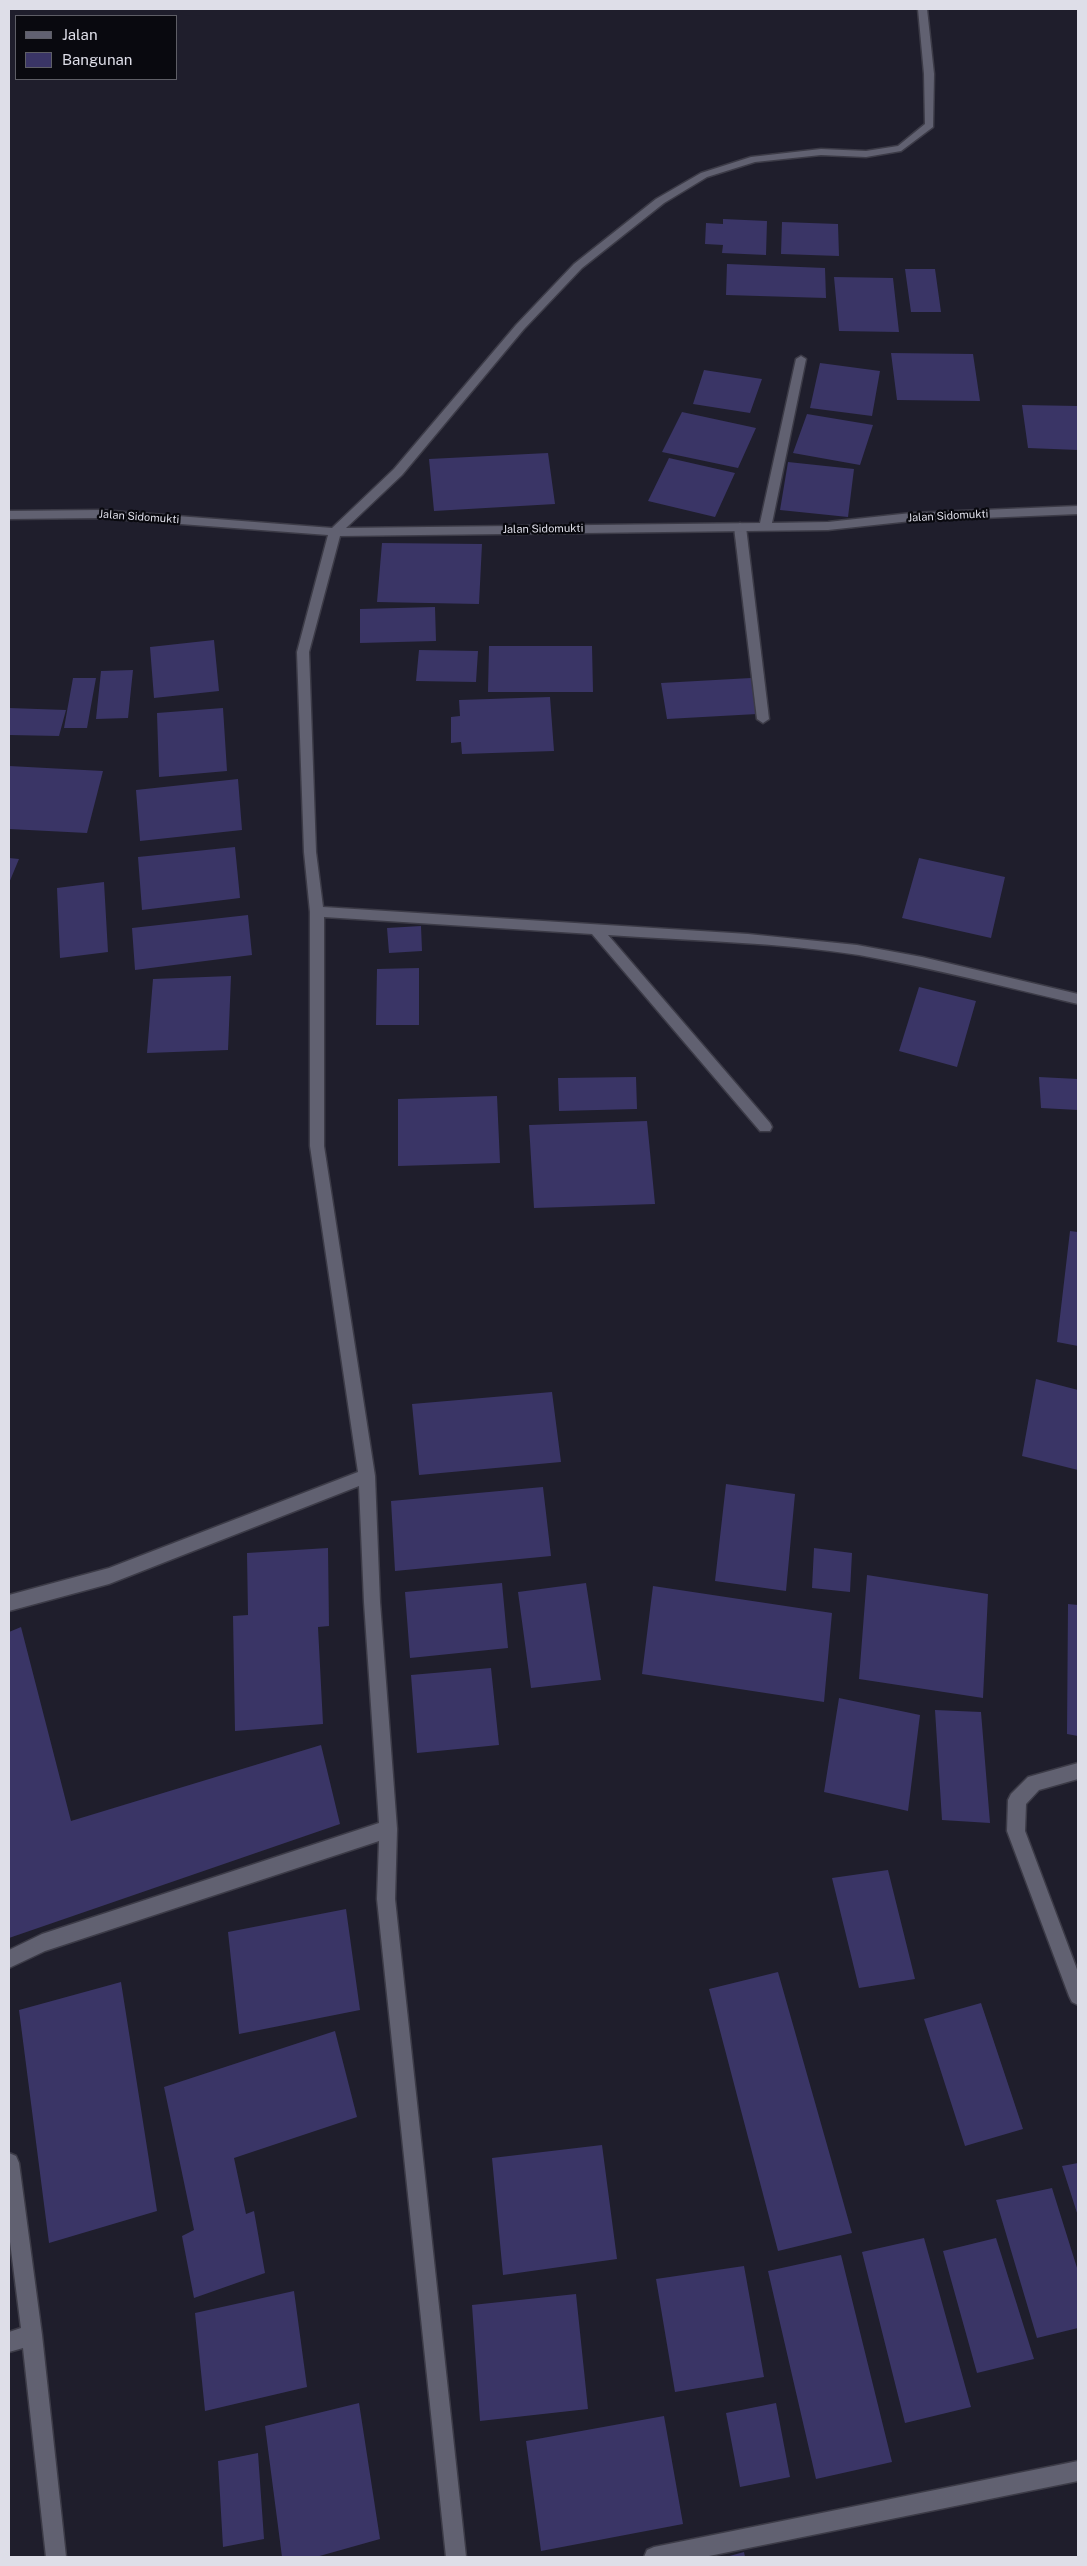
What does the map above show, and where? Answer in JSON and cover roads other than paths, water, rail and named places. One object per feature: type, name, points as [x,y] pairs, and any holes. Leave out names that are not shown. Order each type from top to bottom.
[{"type":"street","points":[[456,2557],[386,1899],[388,1829],[372,1602],[367,1476],[317,1146],[317,912],[310,842],[303,652],[334,532],[398,472],[520,327],[578,266],[660,201],[704,175],[754,159],[821,152],[866,154],[901,148],[930,125],[929,74],[922,9]]},
{"type":"street","points":[[765,527],[802,360]]},
{"type":"street","name":"Jalan Sidomukti","points":[[9,515],[100,514],[334,532],[828,526],[911,517],[1078,510]]},
{"type":"street","points":[[740,527],[763,719]]},
{"type":"street","points":[[317,912],[748,939],[857,950],[922,962],[1078,999]]},
{"type":"street","points":[[597,931],[765,1127]]},
{"type":"street","points":[[9,1603],[108,1576],[367,1476]]},
{"type":"street","points":[[1078,1771],[1034,1783],[1017,1800],[1016,1831],[1078,1996]]},
{"type":"street","points":[[9,1959],[42,1943],[388,1829]]},
{"type":"street","points":[[9,2163],[32,2335],[56,2557]]},
{"type":"street","points":[[9,2342],[32,2335]]},
{"type":"street","points":[[654,2557],[1078,2471]]}]
